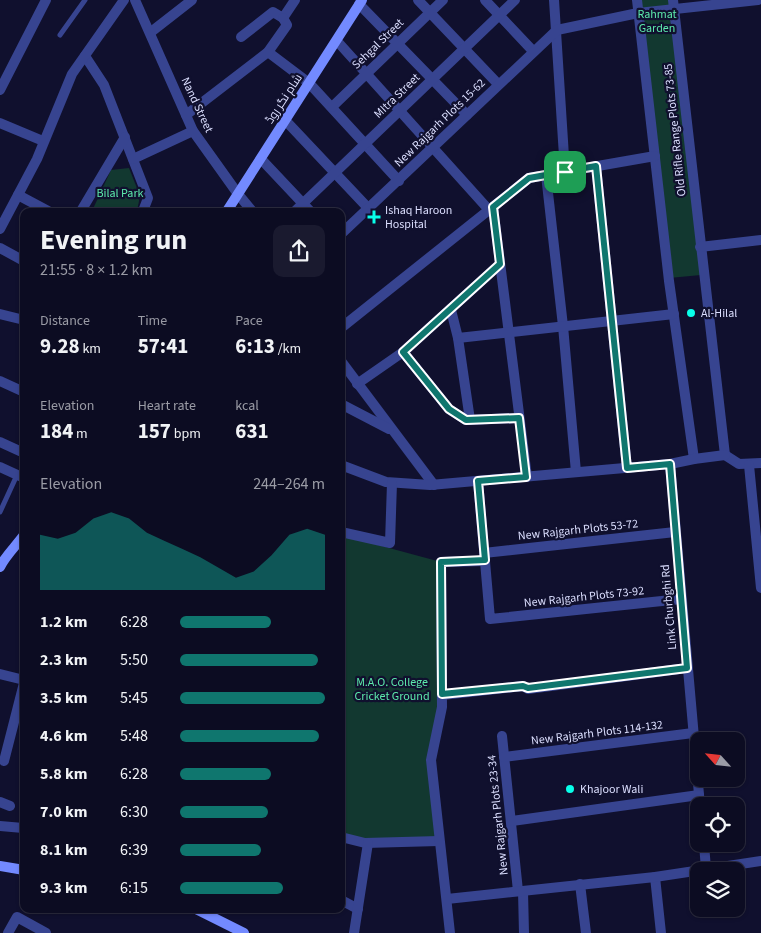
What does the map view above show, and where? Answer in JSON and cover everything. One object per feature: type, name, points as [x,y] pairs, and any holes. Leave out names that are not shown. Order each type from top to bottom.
[{"type":"main road","name":"شام نگر روڈ","points":[[229,208],[361,2]]},
{"type":"main road","points":[[1,560],[20,543]]},
{"type":"main road","points":[[0,866],[20,869]]},
{"type":"main road","points":[[204,913],[244,933]]},
{"type":"street","points":[[1,87],[46,0]]},
{"type":"street","points":[[1,226],[37,159],[72,74],[124,0]]},
{"type":"street","name":"Nand Street","points":[[135,0],[151,32],[193,131],[250,208]]},
{"type":"street","points":[[151,32],[192,0]]},
{"type":"street","points":[[282,18],[295,0]]},
{"type":"street","points":[[418,0],[498,84]]},
{"type":"street","name":"Sehgal Street","points":[[332,107],[442,0]]},
{"type":"street","points":[[485,0],[534,51]]},
{"type":"street","name":"MItra Street","points":[[304,208],[335,173],[516,0]]},
{"type":"street","points":[[554,0],[565,172]]},
{"type":"street","points":[[637,0],[674,314],[694,459]]},
{"type":"street","points":[[557,30],[674,5],[758,0]]},
{"type":"street","points":[[361,2],[397,44],[467,114]]},
{"type":"street","name":"Old Rifle Range Plots 73-85","points":[[674,5],[725,455]]},
{"type":"street","points":[[186,115],[268,52],[287,25],[282,18],[273,12],[241,37]]},
{"type":"street","name":"New Rajgarh Plots 15-62","points":[[345,230],[557,30]]},
{"type":"street","points":[[337,41],[433,148],[491,209],[510,331],[526,477]]},
{"type":"street","points":[[268,52],[309,83],[399,181]]},
{"type":"street","points":[[85,56],[104,85],[125,137],[148,198],[144,208]]},
{"type":"street","points":[[285,120],[369,209]]},
{"type":"street","points":[[0,123],[43,141]]},
{"type":"street","points":[[133,159],[193,131]]},
{"type":"street","points":[[83,208],[125,137]]},
{"type":"street","points":[[345,325],[529,178],[655,156]]},
{"type":"street","points":[[261,159],[302,208]]},
{"type":"street","points":[[596,166],[627,468]]},
{"type":"street","points":[[546,176],[563,326],[576,472]]},
{"type":"street","points":[[18,195],[42,208]]},
{"type":"street","points":[[700,247],[761,240]]},
{"type":"street","points":[[0,248],[20,259]]},
{"type":"street","points":[[357,384],[403,352],[500,264]]},
{"type":"street","points":[[451,310],[458,338],[470,420]]},
{"type":"street","points":[[0,314],[20,319]]},
{"type":"street","points":[[458,338],[674,314]]},
{"type":"street","points":[[403,352],[449,409],[466,420],[519,418]]},
{"type":"street","points":[[345,367],[434,485]]},
{"type":"street","points":[[0,381],[20,390]]},
{"type":"street","points":[[345,406],[392,430]]},
{"type":"street","points":[[0,442],[20,451]]},
{"type":"street","points":[[345,467],[386,482],[434,485],[670,464],[725,455],[732,462],[749,465],[761,463]]},
{"type":"street","name":"Link Churbghi Rd","points":[[670,464],[674,532],[693,732]]},
{"type":"street","points":[[749,465],[761,588]]},
{"type":"street","points":[[0,467],[20,477]]},
{"type":"street","points":[[478,481],[485,557]]},
{"type":"street","points":[[345,533],[390,543],[392,483]]},
{"type":"street","name":"New Rajgarh Plots 53-72","points":[[442,694],[441,562],[674,532]]},
{"type":"street","name":"New Rajgarh Plots 73-92","points":[[485,557],[490,619],[681,599]]},
{"type":"street","points":[[450,933],[431,760],[442,707],[442,694],[523,686],[528,688],[687,668]]},
{"type":"street","points":[[0,674],[20,681]]},
{"type":"street","points":[[6,761],[20,700]]},
{"type":"street","name":"New Rajgarh Plots 114-132","points":[[504,757],[690,733]]},
{"type":"street","name":"New Rajgarh Plots 23-34","points":[[502,736],[521,891],[524,933]]},
{"type":"street","name":"Link Churbghi Rd","points":[[699,788],[700,795]]},
{"type":"street","points":[[512,821],[700,795]]},
{"type":"street","points":[[0,826],[20,828]]},
{"type":"street","points":[[345,838],[368,843],[439,841]]},
{"type":"street","points":[[354,933],[368,843]]},
{"type":"street","points":[[745,863],[761,861]]},
{"type":"street","points":[[447,899],[690,871]]},
{"type":"street","points":[[655,876],[661,933]]},
{"type":"street","points":[[580,884],[586,933]]},
{"type":"street","points":[[345,902],[358,909]]},
{"type":"street","points":[[8,933],[17,917],[44,932]]},
{"type":"lane","points":[[60,35],[85,0]]},
{"type":"lane","points":[[0,512],[20,477]]},
{"type":"green space","name":"Rahmat Garden","points":[[636,0],[673,0],[701,275],[669,278]]},
{"type":"green space","name":"Bilal Park","points":[[129,168],[140,196],[138,208],[93,208],[111,170]]},
{"type":"green space","name":"M.A.O. College Cricket Ground","points":[[345,536],[441,562],[442,707],[431,760],[439,841],[368,843],[345,837]]},
{"type":"place","name":"Ishaq Haroon Hospital","points":[[374,217]]},
{"type":"place","name":"Al-Hilal","points":[[691,313]]},
{"type":"place","name":"Khajoor Wali","points":[[570,789]]},
{"type":"route","points":[[596,166],[627,468],[670,464],[674,532],[687,668],[528,688],[523,686],[442,694],[441,562],[485,560],[478,481],[526,477],[519,418],[466,420],[449,409],[403,352],[500,264],[493,207],[529,178],[565,172],[596,166]]}]
